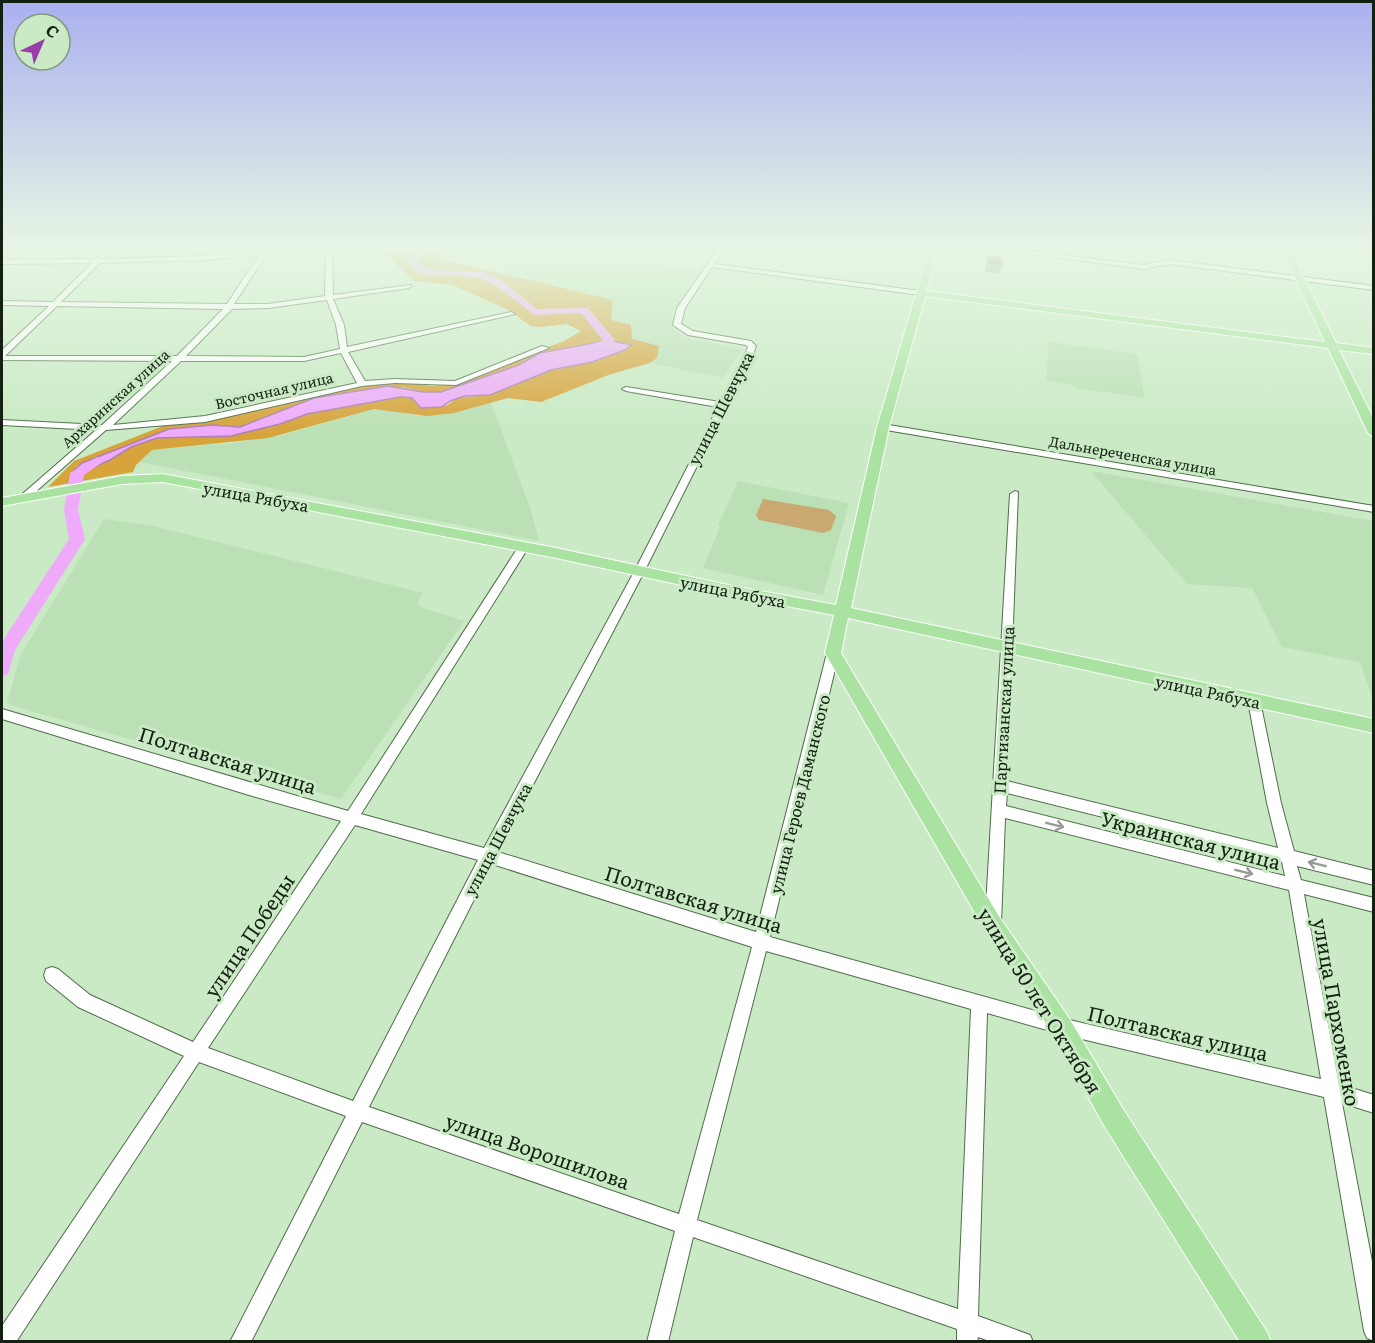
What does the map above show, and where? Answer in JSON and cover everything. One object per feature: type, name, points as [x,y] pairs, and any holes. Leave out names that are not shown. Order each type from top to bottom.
[{"type":"main road","name":"улица Героев Даманского","points":[[833,653],[883,427],[916,309]]},
{"type":"main road","points":[[1042,309],[1374,351]]},
{"type":"main road","points":[[1315,309],[1374,433]]},
{"type":"main road","name":"улица Рябуха","points":[[2,502],[134,478],[163,478],[841,611],[1374,726]]},
{"type":"main road","name":"улица 50 лет Октября","points":[[833,653],[993,925],[1061,1026],[1114,1118],[1257,1341]]},
{"type":"street","points":[[2,356],[52,309]]},
{"type":"street","name":"Архаринская улица","points":[[22,499],[179,359],[228,309]]},
{"type":"street","points":[[334,309],[340,325],[344,351],[362,384]]},
{"type":"street","name":"улица Шевчука","points":[[240,1341],[488,856],[639,572],[750,351],[752,346],[745,342],[691,333],[677,325],[681,309]]},
{"type":"street","points":[[2,356],[296,360],[511,314]]},
{"type":"street","name":"Восточная улица","points":[[2,422],[104,428],[214,418],[362,384],[404,381],[456,383],[545,348]]},
{"type":"street","points":[[626,389],[721,405]]},
{"type":"street","name":"Дальнереченская улица","points":[[889,428],[1374,509]]},
{"type":"street","name":"Партизанская улица","points":[[993,925],[1015,494]]},
{"type":"street","name":"улица Победы","points":[[3,1341],[352,817],[523,548]]},
{"type":"street","name":"улица Героев Даманского","points":[[657,1341],[685,1224],[762,942],[833,653]]},
{"type":"street","name":"улица Пархоменко","points":[[1254,701],[1274,802],[1295,885],[1374,1331]]},
{"type":"street","name":"Полтавская улица","points":[[4,714],[249,789],[488,856],[762,942],[1061,1026],[1330,1090],[1374,1104]]},
{"type":"street","points":[[999,785],[1374,878]]},
{"type":"street","name":"Украинская улица","points":[[998,810],[1374,905]]},
{"type":"street","name":"улица Ворошилова","points":[[52,975],[84,1001],[195,1052],[358,1112],[1023,1341]]},
{"type":"street","points":[[967,1341],[979,1003]]},
{"type":"shaded area","points":[[506,309],[612,309],[611,320],[631,325],[632,339],[659,346],[657,358],[650,363],[611,374],[541,402],[508,398],[454,413],[427,416],[374,409],[268,438],[152,450],[136,465],[133,472],[48,487],[74,461],[168,424],[223,418],[366,384],[395,380],[431,386],[446,385],[564,341],[581,331],[567,324],[531,326]],"holes":[[[609,340],[592,362],[551,370],[490,395],[457,398],[446,406],[416,404],[412,398],[400,397],[307,414],[280,424],[231,436],[157,438],[131,447],[110,460],[74,467],[169,429],[212,425],[240,427],[314,398],[403,387],[423,392],[441,392],[519,365],[540,353]]]},
{"type":"shaded area","points":[[612,309],[675,309],[670,317],[682,337],[743,349],[723,378],[650,363],[657,360],[659,348],[632,339],[611,320]]},
{"type":"shaded area","points":[[609,340],[631,345],[625,350],[592,362],[551,370],[490,395],[465,396],[450,401],[442,407],[421,408],[412,398],[400,397],[307,414],[280,424],[231,436],[157,438],[131,447],[110,460],[82,472],[77,473],[74,470],[82,463],[169,429],[212,425],[240,427],[314,398],[388,386],[423,392],[441,392],[519,365],[540,353]]},
{"type":"shaded area","points":[[1049,342],[1137,354],[1145,398],[1076,388],[1072,385],[1046,381]]},
{"type":"shaded area","points":[[491,402],[531,511],[539,541],[140,462],[152,450],[235,443],[283,435],[374,409],[418,416],[467,410]]},
{"type":"shaded area","points":[[1091,471],[1373,521],[1373,700],[1360,662],[1282,647],[1252,588],[1187,584]]},
{"type":"shaded area","points":[[738,481],[849,503],[823,595],[703,568],[720,527],[718,525]]},
{"type":"shaded area","points":[[763,499],[829,510],[836,516],[831,530],[823,533],[759,520],[756,515]]},
{"type":"shaded area","points":[[104,519],[149,525],[423,593],[417,603],[420,607],[464,621],[341,799],[7,704],[20,656]]},
{"type":"waterway","points":[[531,309],[535,312],[584,310],[609,340],[606,345],[589,350]]},
{"type":"waterway","points":[[2,669],[6,649],[77,539],[71,510],[77,473],[97,461]]}]
